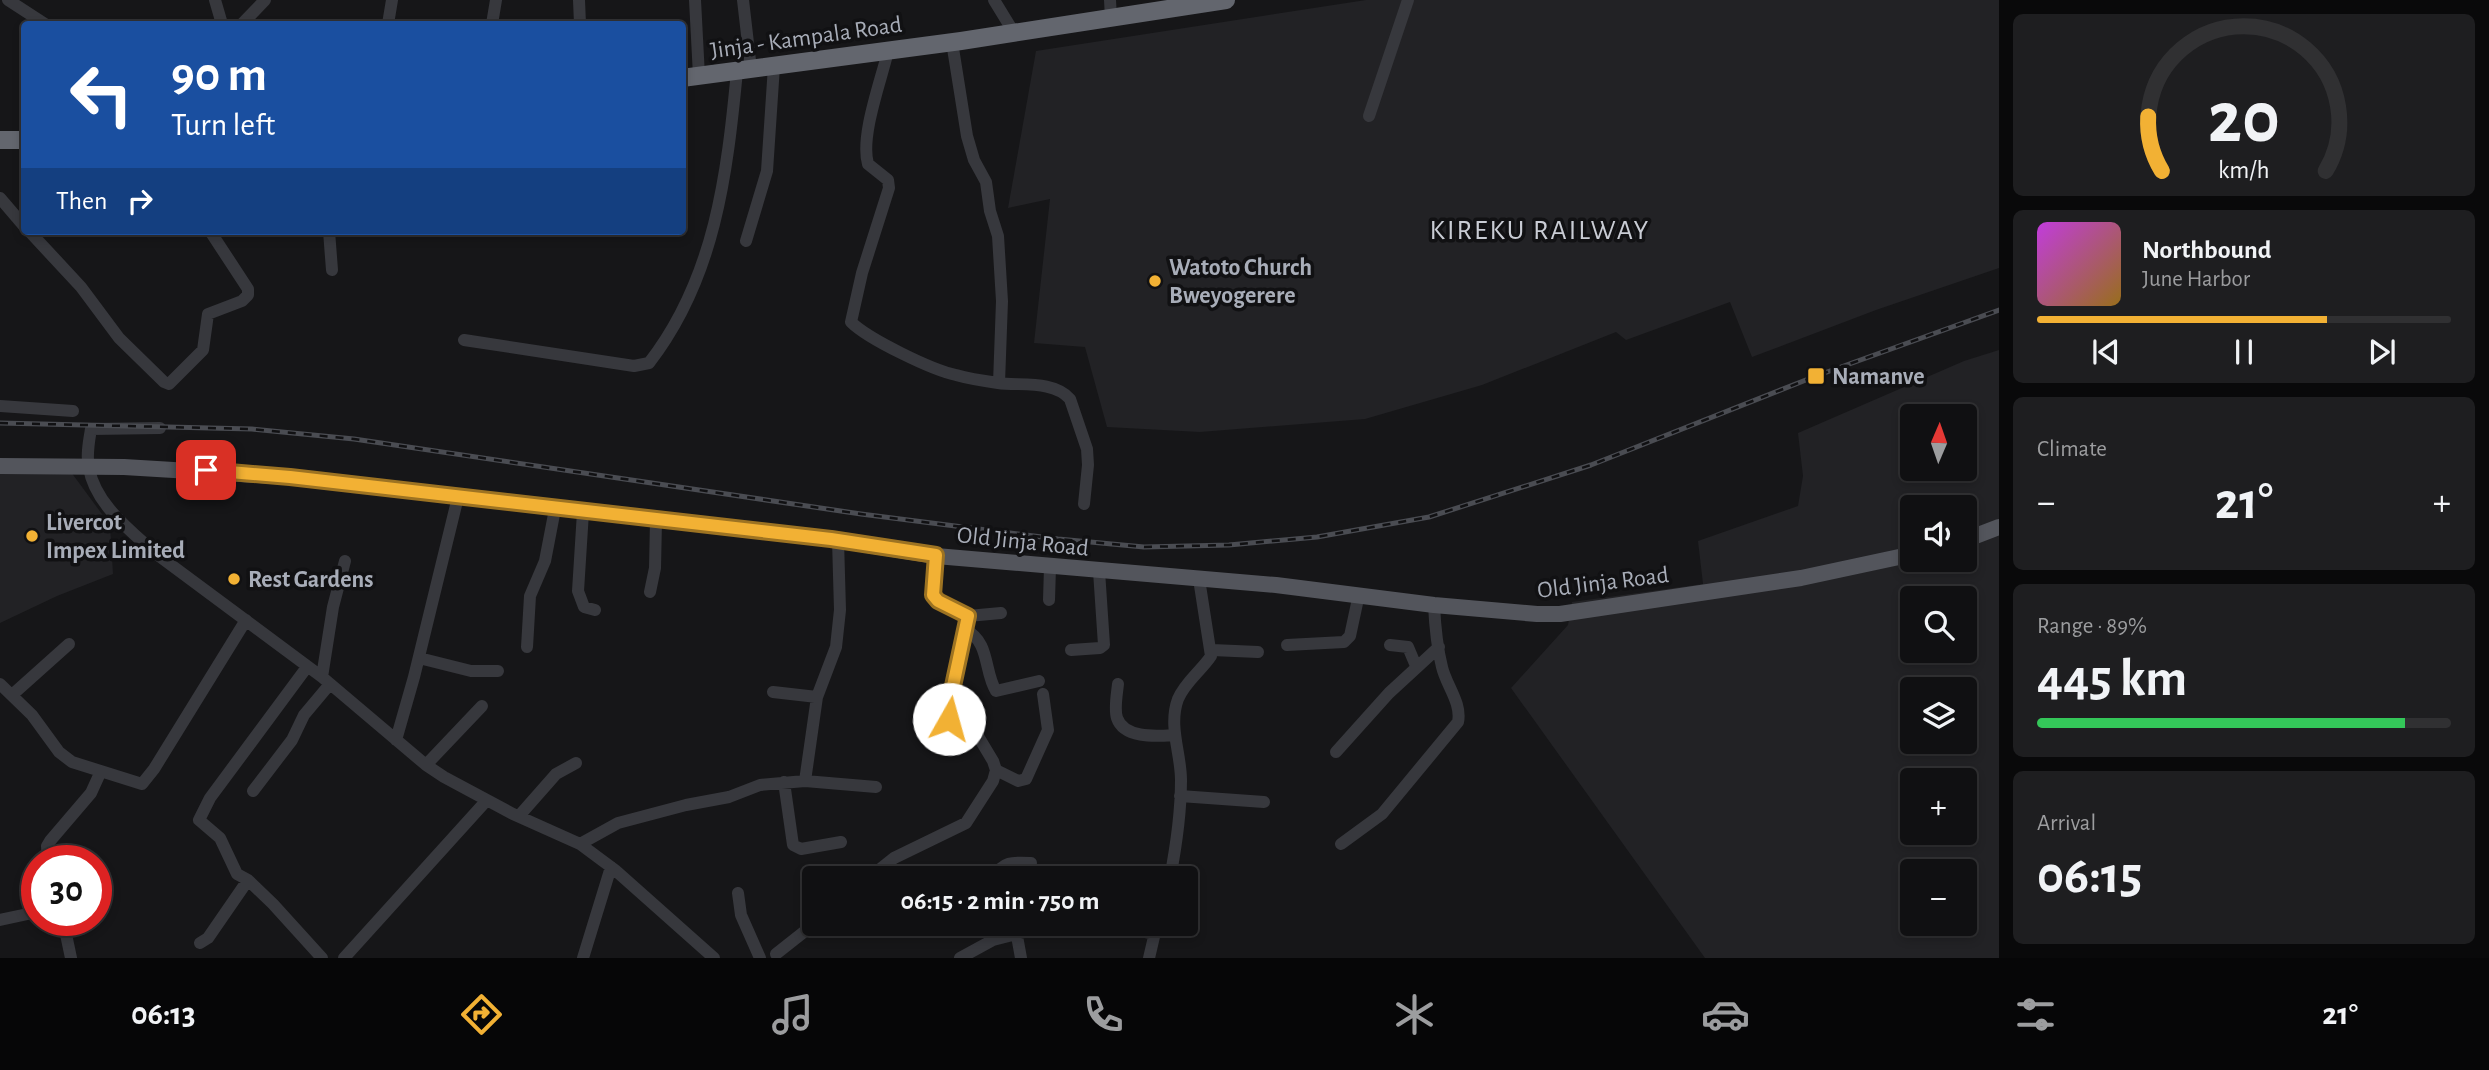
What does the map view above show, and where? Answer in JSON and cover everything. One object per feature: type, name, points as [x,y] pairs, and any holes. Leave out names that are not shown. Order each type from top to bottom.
[{"type":"highway","name":"Jinja - Kampala Road","points":[[691,77],[952,42],[1111,9],[1226,0]]},
{"type":"highway","points":[[0,140],[21,140]]},
{"type":"main road","name":"Old Jinja Road","points":[[0,466],[206,470],[290,477],[838,540],[936,555],[1359,594],[1434,605],[1537,614],[1560,614],[1801,578],[1900,557]]},
{"type":"main road","points":[[1977,535],[1999,527]]},
{"type":"street","points":[[8,0],[40,21]]},
{"type":"street","points":[[215,0],[221,21]]},
{"type":"street","points":[[245,21],[265,0]]},
{"type":"street","points":[[388,21],[392,0]]},
{"type":"street","points":[[492,21],[496,0]]},
{"type":"street","points":[[579,0],[580,21]]},
{"type":"street","points":[[691,77],[695,0]]},
{"type":"street","points":[[464,340],[634,366],[649,363],[676,324],[706,257],[744,70],[743,0]]},
{"type":"street","points":[[994,0],[1013,31]]},
{"type":"street","points":[[1369,116],[1408,0]]},
{"type":"street","points":[[952,42],[967,136],[974,160],[986,182],[990,211],[998,236],[1002,301],[999,383]]},
{"type":"street","points":[[888,51],[866,131],[866,155],[871,167],[888,180],[889,188],[860,281],[851,322],[900,352],[940,370],[999,383],[1061,391],[1070,399],[1087,449],[1084,504]]},
{"type":"street","points":[[746,241],[767,171],[774,66]]},
{"type":"street","points":[[0,198],[21,222]]},
{"type":"street","points":[[33,235],[81,287],[119,338],[169,384],[203,350],[208,314],[242,301],[248,295],[248,289],[213,235]]},
{"type":"street","points":[[329,235],[332,270]]},
{"type":"street","points":[[0,406],[73,411]]},
{"type":"street","points":[[160,428],[91,429],[88,466],[96,488],[118,519],[155,553],[326,681],[426,765],[487,800],[580,844],[611,867],[714,958]]},
{"type":"street","points":[[396,740],[458,497]]},
{"type":"street","points":[[527,647],[530,596],[545,561],[555,509]]},
{"type":"street","points":[[583,512],[578,591],[584,607],[595,610]]},
{"type":"street","points":[[650,592],[655,568],[656,521]]},
{"type":"street","points":[[805,781],[817,697],[836,647],[840,610],[838,540]]},
{"type":"street","points":[[936,555],[933,595],[967,623],[980,644],[996,691],[1041,688],[1048,730],[1026,779],[1018,781],[996,770]]},
{"type":"street","points":[[253,791],[292,740],[326,681],[333,607],[345,561]]},
{"type":"street","points":[[1049,600],[1051,567]]},
{"type":"street","points":[[1071,650],[1100,648],[1106,640],[1099,572]]},
{"type":"street","points":[[1172,866],[1180,796],[1180,762],[1174,735],[1174,716],[1179,697],[1212,656],[1199,579]]},
{"type":"street","points":[[1287,645],[1344,642],[1350,636],[1359,594]]},
{"type":"street","points":[[1341,844],[1382,814],[1458,722],[1459,715],[1438,647],[1434,605]]},
{"type":"street","points":[[967,623],[1001,613]]},
{"type":"street","points":[[0,684],[32,715],[63,756],[139,784],[147,781],[246,620]]},
{"type":"street","points":[[884,866],[894,858],[966,823],[993,781],[996,770],[993,761],[975,732],[953,725],[949,719],[967,623]]},
{"type":"street","points":[[12,695],[69,644]]},
{"type":"street","points":[[1390,645],[1408,647],[1416,666]]},
{"type":"street","points":[[1336,751],[1416,666],[1438,647]]},
{"type":"street","points":[[1212,650],[1258,652]]},
{"type":"street","points":[[419,658],[471,670],[498,671]]},
{"type":"street","points":[[307,667],[199,818],[200,823],[220,838],[237,874],[248,880],[274,904],[322,958]]},
{"type":"street","points":[[1118,684],[1116,716],[1121,726],[1132,732],[1152,736],[1174,735]]},
{"type":"street","points":[[773,692],[817,697]]},
{"type":"street","points":[[426,765],[482,706]]},
{"type":"street","points":[[519,816],[556,774],[576,764]]},
{"type":"street","points":[[48,845],[91,793],[101,771]]},
{"type":"street","points":[[580,844],[618,823],[729,797],[753,786],[805,781],[876,787]]},
{"type":"street","points":[[783,782],[793,845],[802,849],[841,842]]},
{"type":"street","points":[[1180,796],[1264,802]]},
{"type":"street","points":[[344,958],[487,800]]},
{"type":"street","points":[[1004,866],[1009,862],[1031,863]]},
{"type":"street","points":[[583,958],[611,867]]},
{"type":"street","points":[[200,943],[208,938],[248,880]]},
{"type":"street","points":[[738,893],[741,915],[760,958],[781,956],[802,936]]},
{"type":"street","points":[[0,920],[21,915]]},
{"type":"street","points":[[66,936],[71,958]]},
{"type":"street","points":[[992,936],[993,940]]},
{"type":"street","points":[[960,958],[993,940],[1017,936],[1021,958]]},
{"type":"street","points":[[1149,958],[1154,936]]},
{"type":"shaded area","points":[[1366,0],[1999,0],[1999,268],[1876,310],[1752,357],[1730,302],[1626,340],[1616,332],[1482,385],[1365,419],[1200,432],[1107,427],[1085,347],[1034,343],[1050,199],[1008,208],[1036,51]]},
{"type":"shaded area","points":[[1999,350],[1999,958],[1705,958],[1511,688],[1568,625],[1572,602],[1703,584],[1698,541],[1798,506],[1803,476],[1798,433],[1964,361]]},
{"type":"shaded area","points":[[0,471],[71,472],[110,525],[113,574],[0,623]]},
{"type":"railway","points":[[0,423],[252,429],[354,439],[861,514],[1058,539],[1144,547],[1229,545],[1317,537],[1429,517],[1591,465],[1816,376],[1999,310]]},
{"type":"place","name":"Watoto Church Bweyogerere","points":[[1155,281]]},
{"type":"place","name":"Namanve","points":[[1816,376]]},
{"type":"place","name":"Livercot Impex Limited","points":[[32,536]]},
{"type":"place","name":"Rest Gardens","points":[[234,579]]},
{"type":"district","name":"KIREKU RAILWAY","points":[[1540,229]]},
{"type":"route","points":[[206,470],[290,477],[831,539],[936,555],[933,589],[935,599],[968,616],[950,700],[949,719]]}]
